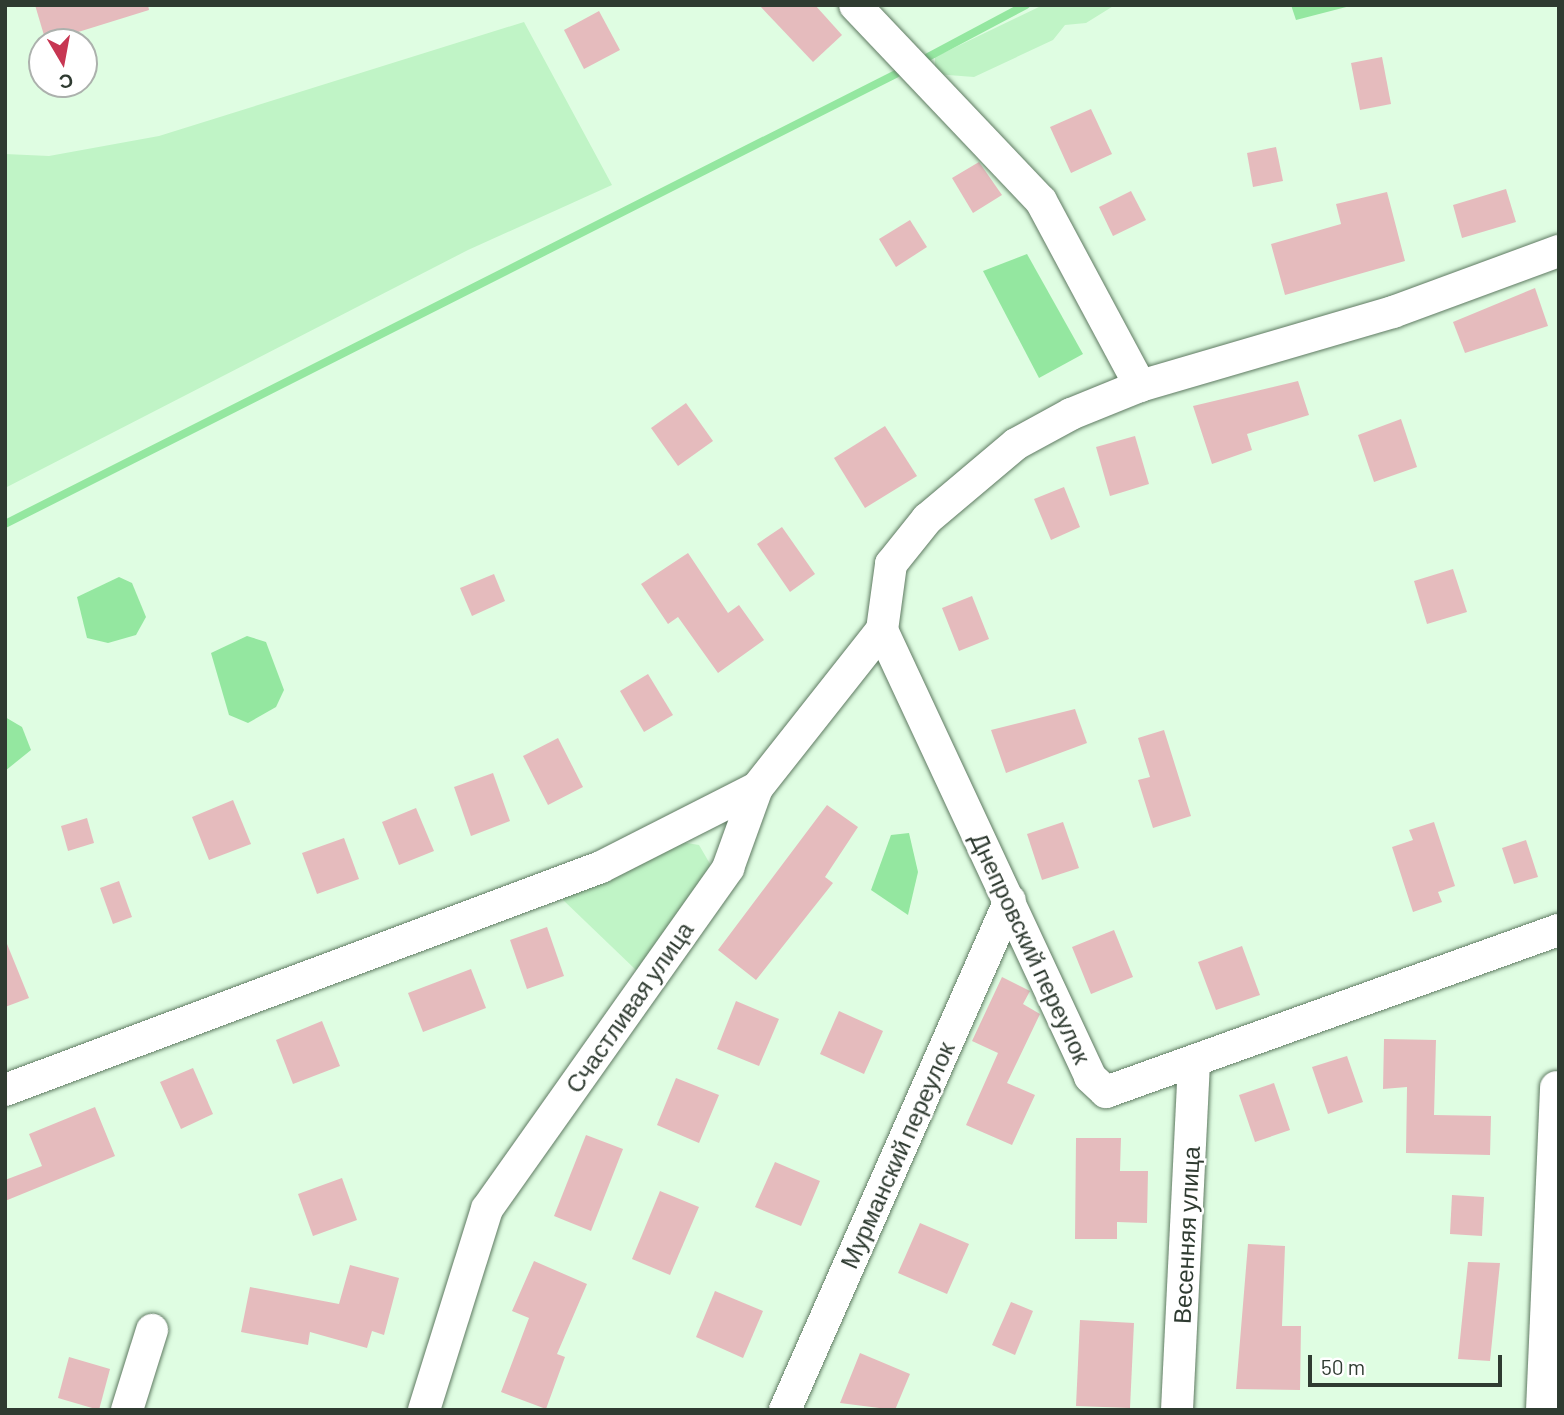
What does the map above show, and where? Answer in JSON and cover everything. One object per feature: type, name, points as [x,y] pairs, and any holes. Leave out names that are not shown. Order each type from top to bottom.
[{"type":"street","points":[[855,5],[1041,201],[1140,386]]},
{"type":"street","points":[[881,630],[891,564],[927,519],[1016,444],[1140,386],[1392,312],[1559,251]]},
{"type":"street","name":"Счастливая улица","points":[[424,1410],[487,1209],[728,868],[757,788],[881,630]]},
{"type":"street","name":"Днепровский переулок","points":[[881,630],[1098,1085],[1106,1092],[1559,930]]},
{"type":"street","points":[[5,1090],[601,867],[757,788]]},
{"type":"street","name":"Мурманский переулок","points":[[785,1410],[1010,900]]},
{"type":"street","name":"Весенняя улица","points":[[1177,1410],[1194,1061]]},
{"type":"street","points":[[1542,1410],[1556,1087]]},
{"type":"street","points":[[127,1410],[152,1330]]},
{"type":"shaded area","points":[[1043,5],[1115,5],[1086,23],[1065,25],[1053,40],[974,77],[935,74],[935,57]]},
{"type":"shaded area","points":[[1291,5],[1354,5],[1296,20]]},
{"type":"shaded area","points":[[524,22],[612,185],[468,250],[5,488],[5,154],[49,156],[159,136]]},
{"type":"shaded area","points":[[1027,254],[1083,354],[1039,378],[983,271]]},
{"type":"shaded area","points":[[119,577],[132,583],[146,617],[136,635],[108,643],[87,638],[77,597]]},
{"type":"shaded area","points":[[247,636],[266,642],[284,690],[276,707],[248,723],[229,715],[211,653]]},
{"type":"shaded area","points":[[5,717],[22,727],[31,750],[5,771]]},
{"type":"shaded area","points":[[909,833],[918,872],[908,915],[871,890],[891,835]]},
{"type":"shaded area","points":[[681,842],[699,845],[713,869],[650,966],[636,970],[561,898]]},
{"type":"building","points":[[35,5],[148,5],[149,10],[91,28],[42,28]]},
{"type":"building","points":[[759,5],[815,5],[842,35],[813,62]]},
{"type":"building","points":[[599,11],[620,50],[584,69],[564,30]]},
{"type":"building","points":[[1382,57],[1391,104],[1360,110],[1351,63]]},
{"type":"building","points":[[1091,109],[1112,154],[1071,173],[1050,127]]},
{"type":"building","points":[[1276,147],[1283,181],[1253,187],[1247,153]]},
{"type":"building","points":[[979,162],[1002,195],[973,213],[952,178]]},
{"type":"building","points":[[1506,189],[1516,222],[1462,238],[1453,205]]},
{"type":"building","points":[[1131,191],[1146,220],[1113,236],[1099,207]]},
{"type":"building","points":[[1387,192],[1405,261],[1285,295],[1271,244],[1341,224],[1336,204]]},
{"type":"building","points":[[910,220],[927,247],[896,267],[879,239]]},
{"type":"building","points":[[1535,288],[1548,326],[1465,353],[1453,322]]},
{"type":"building","points":[[1298,381],[1309,415],[1247,434],[1252,450],[1212,464],[1193,406]]},
{"type":"building","points":[[686,403],[713,441],[678,466],[651,428]]},
{"type":"building","points":[[1401,419],[1417,467],[1374,482],[1358,435]]},
{"type":"building","points":[[885,426],[917,476],[865,508],[834,458]]},
{"type":"building","points":[[1135,436],[1149,484],[1110,496],[1096,447]]},
{"type":"building","points":[[1064,487],[1080,527],[1051,540],[1034,499]]},
{"type":"building","points":[[782,527],[815,574],[790,592],[757,544]]},
{"type":"building","points":[[688,553],[728,613],[739,605],[764,640],[718,673],[678,617],[668,624],[641,584]]},
{"type":"building","points":[[1453,569],[1467,612],[1427,624],[1414,581]]},
{"type":"building","points":[[494,574],[505,601],[472,616],[460,588]]},
{"type":"building","points":[[972,596],[989,639],[959,651],[942,608]]},
{"type":"building","points":[[648,674],[673,715],[644,732],[620,691]]},
{"type":"building","points":[[1075,709],[1087,743],[1006,773],[991,730]]},
{"type":"building","points":[[1164,730],[1191,816],[1153,828],[1138,780],[1150,777],[1138,738]]},
{"type":"building","points":[[558,738],[583,787],[548,805],[523,756]]},
{"type":"building","points":[[493,773],[510,821],[471,836],[454,787]]},
{"type":"building","points":[[233,800],[251,844],[209,860],[192,817]]},
{"type":"building","points":[[827,805],[858,827],[825,877],[833,883],[756,980],[718,950]]},
{"type":"building","points":[[416,808],[434,851],[399,865],[382,822]]},
{"type":"building","points":[[87,818],[94,843],[68,851],[61,826]]},
{"type":"building","points":[[1063,822],[1079,868],[1042,880],[1027,834]]},
{"type":"building","points":[[1434,822],[1455,886],[1438,892],[1442,902],[1413,912],[1392,847],[1413,840],[1409,830]]},
{"type":"building","points":[[344,838],[359,879],[317,894],[302,853]]},
{"type":"building","points":[[1526,840],[1538,877],[1514,884],[1502,848]]},
{"type":"building","points":[[119,881],[132,917],[113,924],[100,888]]},
{"type":"building","points":[[547,927],[564,976],[527,989],[510,940]]},
{"type":"building","points":[[1114,930],[1133,977],[1091,994],[1072,947]]},
{"type":"building","points":[[5,939],[29,998],[5,1007]]},
{"type":"building","points":[[1242,946],[1260,995],[1216,1010],[1198,962]]},
{"type":"building","points":[[471,969],[486,1008],[423,1032],[408,993]]},
{"type":"building","points":[[1002,977],[1030,991],[1023,1004],[1040,1014],[1007,1083],[1035,1095],[1012,1145],[966,1125],[998,1053],[972,1041]]},
{"type":"building","points":[[736,1001],[779,1019],[759,1066],[717,1049]]},
{"type":"building","points":[[839,1011],[883,1031],[864,1074],[820,1054]]},
{"type":"building","points":[[322,1021],[340,1066],[293,1084],[276,1040]]},
{"type":"building","points":[[1384,1039],[1436,1040],[1434,1115],[1491,1116],[1490,1155],[1406,1153],[1407,1087],[1383,1089]]},
{"type":"building","points":[[1347,1056],[1363,1102],[1328,1114],[1312,1067]]},
{"type":"building","points":[[193,1068],[213,1114],[181,1129],[160,1082]]},
{"type":"building","points":[[676,1078],[719,1095],[699,1143],[657,1125]]},
{"type":"building","points":[[1274,1083],[1290,1130],[1255,1142],[1239,1095]]},
{"type":"building","points":[[95,1107],[115,1156],[5,1201],[5,1180],[42,1166],[29,1134]]},
{"type":"building","points":[[586,1135],[623,1149],[591,1231],[554,1216]]},
{"type":"building","points":[[1076,1138],[1121,1138],[1120,1171],[1148,1171],[1147,1223],[1117,1222],[1117,1239],[1075,1239]]},
{"type":"building","points":[[775,1162],[820,1181],[801,1226],[755,1207]]},
{"type":"building","points":[[342,1178],[357,1220],[313,1236],[298,1194]]},
{"type":"building","points":[[660,1191],[699,1207],[670,1275],[632,1259]]},
{"type":"building","points":[[1452,1195],[1484,1197],[1482,1236],[1450,1234]]},
{"type":"building","points":[[920,1223],[969,1244],[947,1294],[898,1273]]},
{"type":"building","points":[[1248,1244],[1285,1246],[1282,1326],[1301,1326],[1300,1390],[1236,1389]]},
{"type":"building","points":[[534,1261],[587,1284],[557,1354],[565,1357],[546,1409],[501,1392],[529,1318],[512,1311]]},
{"type":"building","points":[[1468,1262],[1500,1263],[1490,1361],[1458,1359]]},
{"type":"building","points":[[350,1265],[399,1278],[384,1335],[372,1331],[367,1348],[310,1332],[308,1345],[241,1332],[250,1287],[339,1304]]},
{"type":"building","points":[[715,1291],[763,1311],[743,1358],[696,1337]]},
{"type":"building","points":[[1011,1302],[1033,1311],[1015,1355],[992,1345]]},
{"type":"building","points":[[1080,1320],[1134,1323],[1130,1408],[1076,1406]]},
{"type":"building","points":[[860,1353],[910,1374],[895,1410],[840,1403]]},
{"type":"building","points":[[69,1357],[110,1369],[99,1410],[58,1398]]},
{"type":"waterway","points":[[928,57],[1026,5]]},
{"type":"waterway","points":[[5,524],[896,74]]}]
